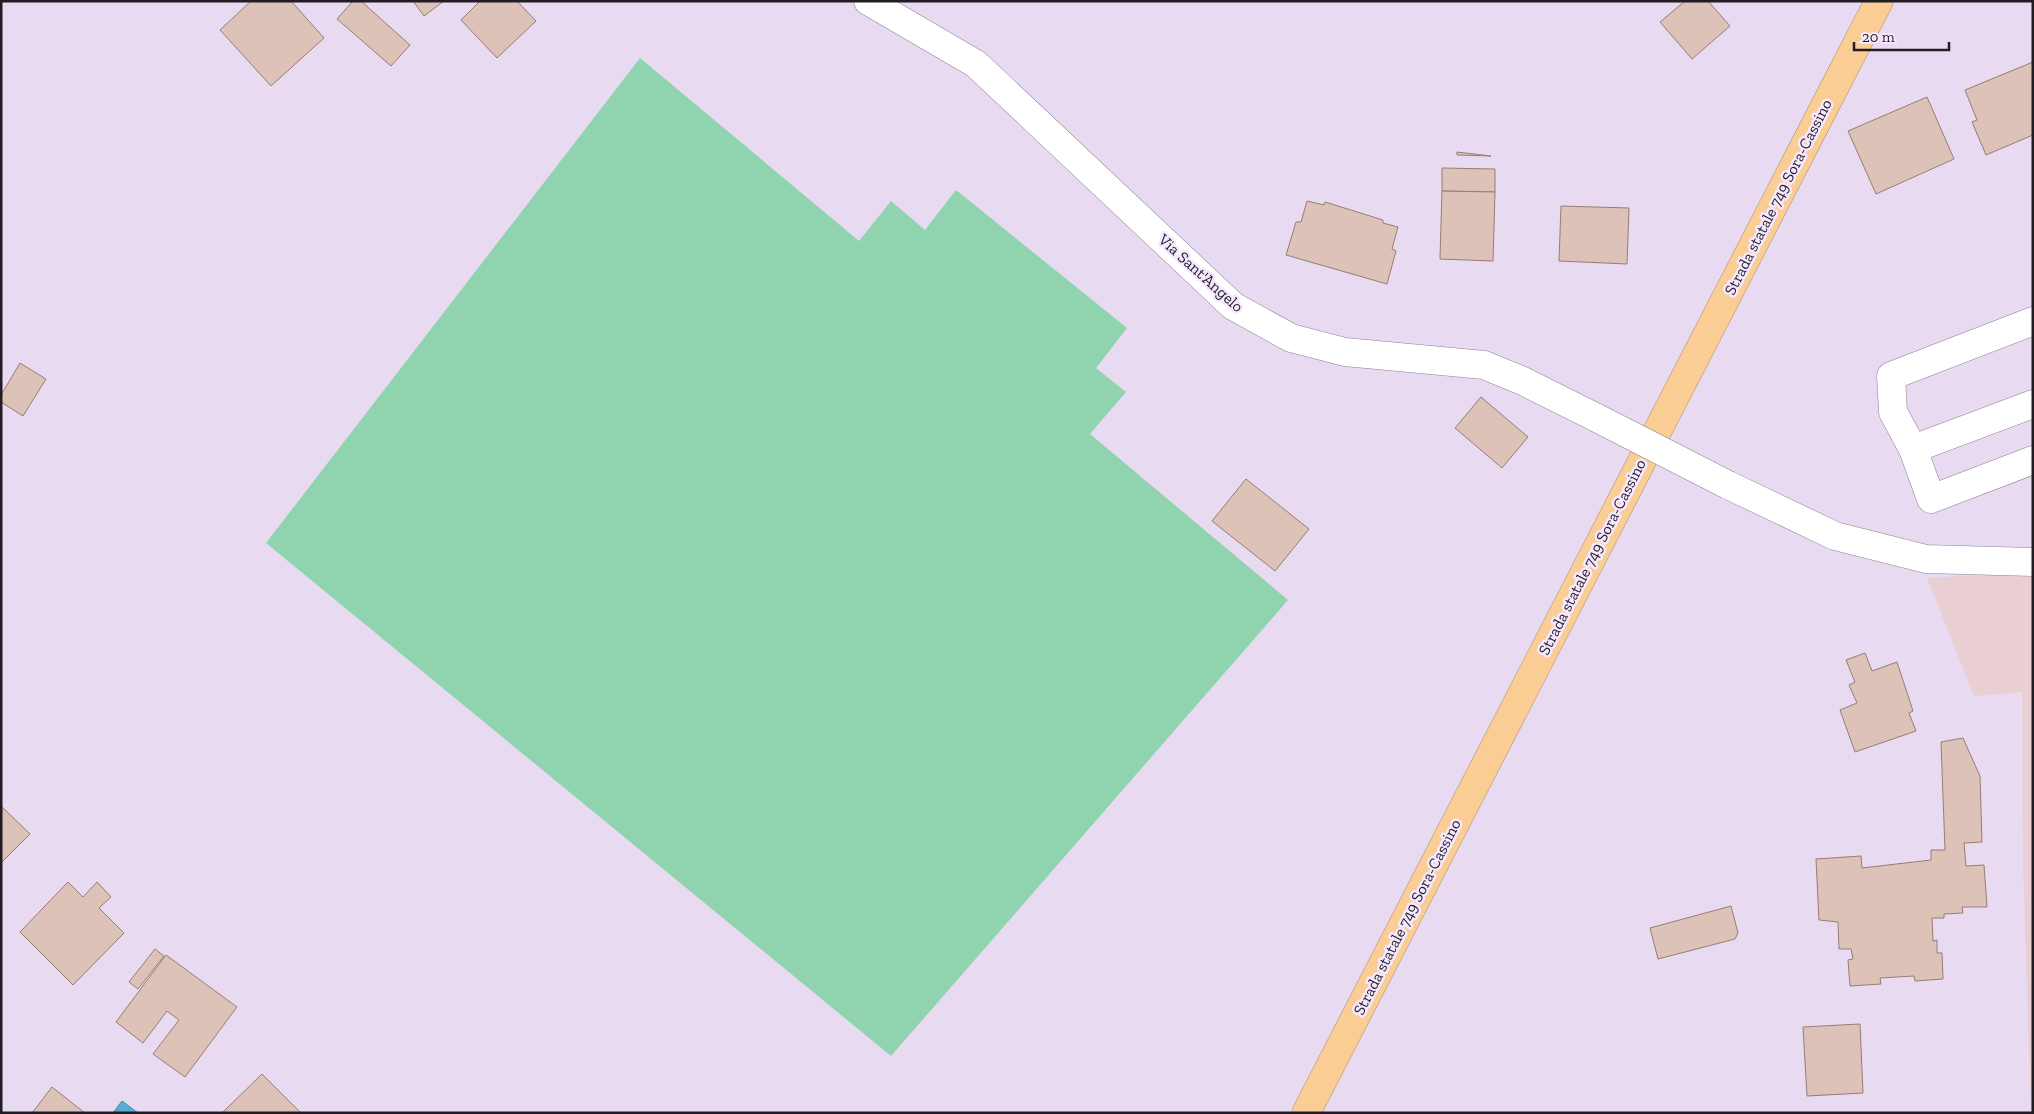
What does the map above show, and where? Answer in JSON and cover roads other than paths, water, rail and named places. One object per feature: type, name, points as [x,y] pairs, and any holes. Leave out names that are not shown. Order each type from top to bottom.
[{"type":"highway","name":"Strada statale 749 Sora-Cassino","points":[[1306,1113],[1879,1]]},
{"type":"street","name":"Via Sant'Angelo","points":[[868,1],[976,64],[1233,306],[1291,338],[1344,352],[1484,365],[1523,381],[1728,485],[1844,539],[1926,559],[2033,562]]},
{"type":"street","points":[[2033,320],[1892,376],[1893,412],[1913,449],[1931,499],[2033,460]]},
{"type":"street","points":[[1913,449],[2033,404]]},
{"type":"water","points":[[122,1101],[138,1113],[113,1113]]}]
